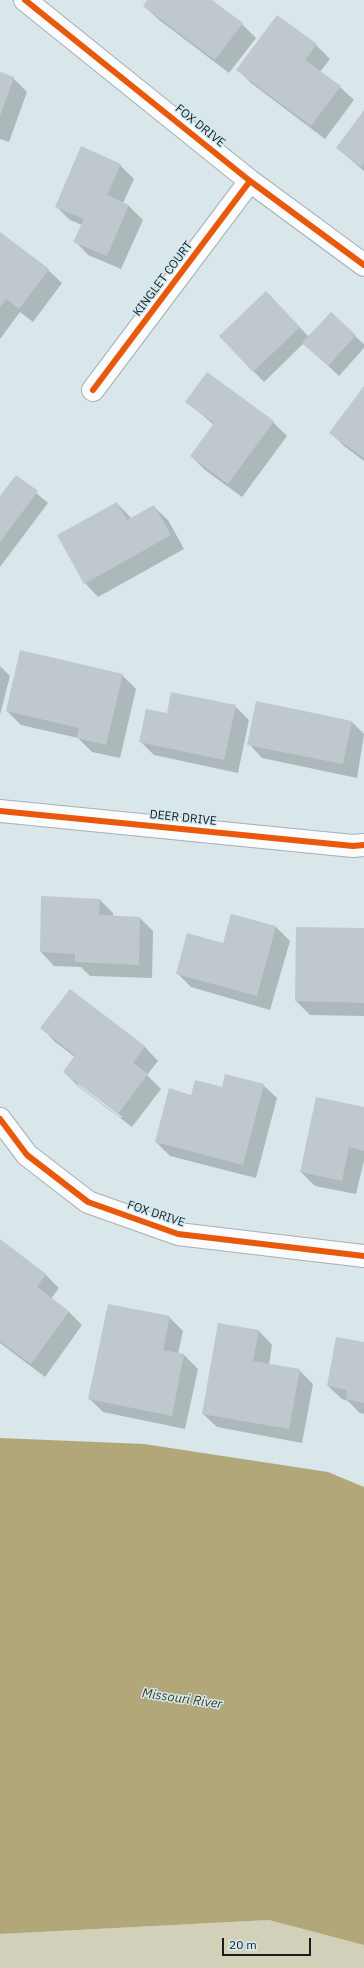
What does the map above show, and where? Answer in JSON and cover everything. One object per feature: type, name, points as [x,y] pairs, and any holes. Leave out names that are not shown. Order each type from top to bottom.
[{"type":"street","name":"FOX DRIVE","points":[[25,0],[250,181],[364,265]]},
{"type":"street","name":"KINGLET COURT","points":[[93,390],[250,181]]},
{"type":"street","name":"DEER DRIVE","points":[[0,810],[353,846],[364,844]]},
{"type":"street","name":"FOX DRIVE","points":[[0,1119],[27,1155],[88,1202],[178,1234],[364,1256]]},
{"type":"shaded area","points":[[269,1920],[364,1945],[364,1968],[0,1968],[0,1934]]},
{"type":"water","name":"Missouri River","points":[[0,1438],[144,1444],[328,1472],[364,1487],[364,1945],[269,1920],[0,1934]]},
{"type":"building","points":[[147,0],[212,0],[243,23],[215,60],[143,6]]},
{"type":"building","points":[[277,15],[317,44],[305,60],[341,86],[311,126],[236,70]]},
{"type":"building","points":[[0,72],[14,77],[0,116]]},
{"type":"building","points":[[364,110],[364,163],[361,167],[336,148]]},
{"type":"building","points":[[81,146],[121,164],[107,195],[129,205],[107,256],[73,242],[84,219],[55,207]]},
{"type":"building","points":[[0,232],[49,269],[19,309],[6,299],[0,307]]},
{"type":"building","points":[[266,291],[300,327],[253,372],[219,336]]},
{"type":"building","points":[[331,312],[356,335],[328,366],[302,343]]},
{"type":"building","points":[[207,372],[274,421],[228,484],[190,456],[214,423],[185,402]]},
{"type":"building","points":[[364,386],[364,458],[329,433]]},
{"type":"building","points":[[16,475],[38,491],[0,542],[0,496]]},
{"type":"building","points":[[117,502],[127,520],[154,505],[171,535],[84,584],[57,535]]},
{"type":"building","points":[[20,650],[123,674],[106,745],[77,738],[79,728],[6,711]]},
{"type":"building","points":[[171,692],[236,705],[224,760],[139,742],[146,709],[167,713]]},
{"type":"building","points":[[256,701],[352,721],[343,764],[247,745]]},
{"type":"building","points":[[41,896],[100,899],[99,915],[140,917],[139,965],[75,962],[75,954],[40,952]]},
{"type":"building","points":[[231,914],[276,926],[257,996],[176,974],[187,933],[223,943]]},
{"type":"building","points":[[296,927],[364,928],[364,1003],[295,1001]]},
{"type":"building","points":[[70,989],[145,1046],[133,1063],[148,1074],[118,1114],[63,1072],[75,1055],[40,1028]]},
{"type":"building","points":[[225,1074],[264,1084],[243,1165],[155,1142],[169,1088],[191,1095],[195,1080],[222,1087]]},
{"type":"building","points":[[316,1097],[364,1107],[364,1151],[349,1147],[342,1181],[300,1172]]},
{"type":"building","points":[[0,1239],[46,1274],[37,1287],[69,1311],[31,1364],[0,1341]]},
{"type":"building","points":[[108,1304],[170,1316],[163,1350],[184,1354],[172,1416],[88,1399]]},
{"type":"building","points":[[218,1323],[259,1330],[253,1361],[300,1369],[289,1429],[202,1414]]},
{"type":"building","points":[[336,1337],[364,1342],[364,1403],[346,1399],[347,1390],[327,1386]]},
{"type":"cycle path","points":[[25,0],[250,181],[364,265]]},
{"type":"cycle path","points":[[93,390],[250,181]]},
{"type":"cycle path","points":[[0,811],[353,846],[364,845]]},
{"type":"cycle path","points":[[0,1119],[27,1155],[88,1202],[178,1234],[364,1256]]}]
